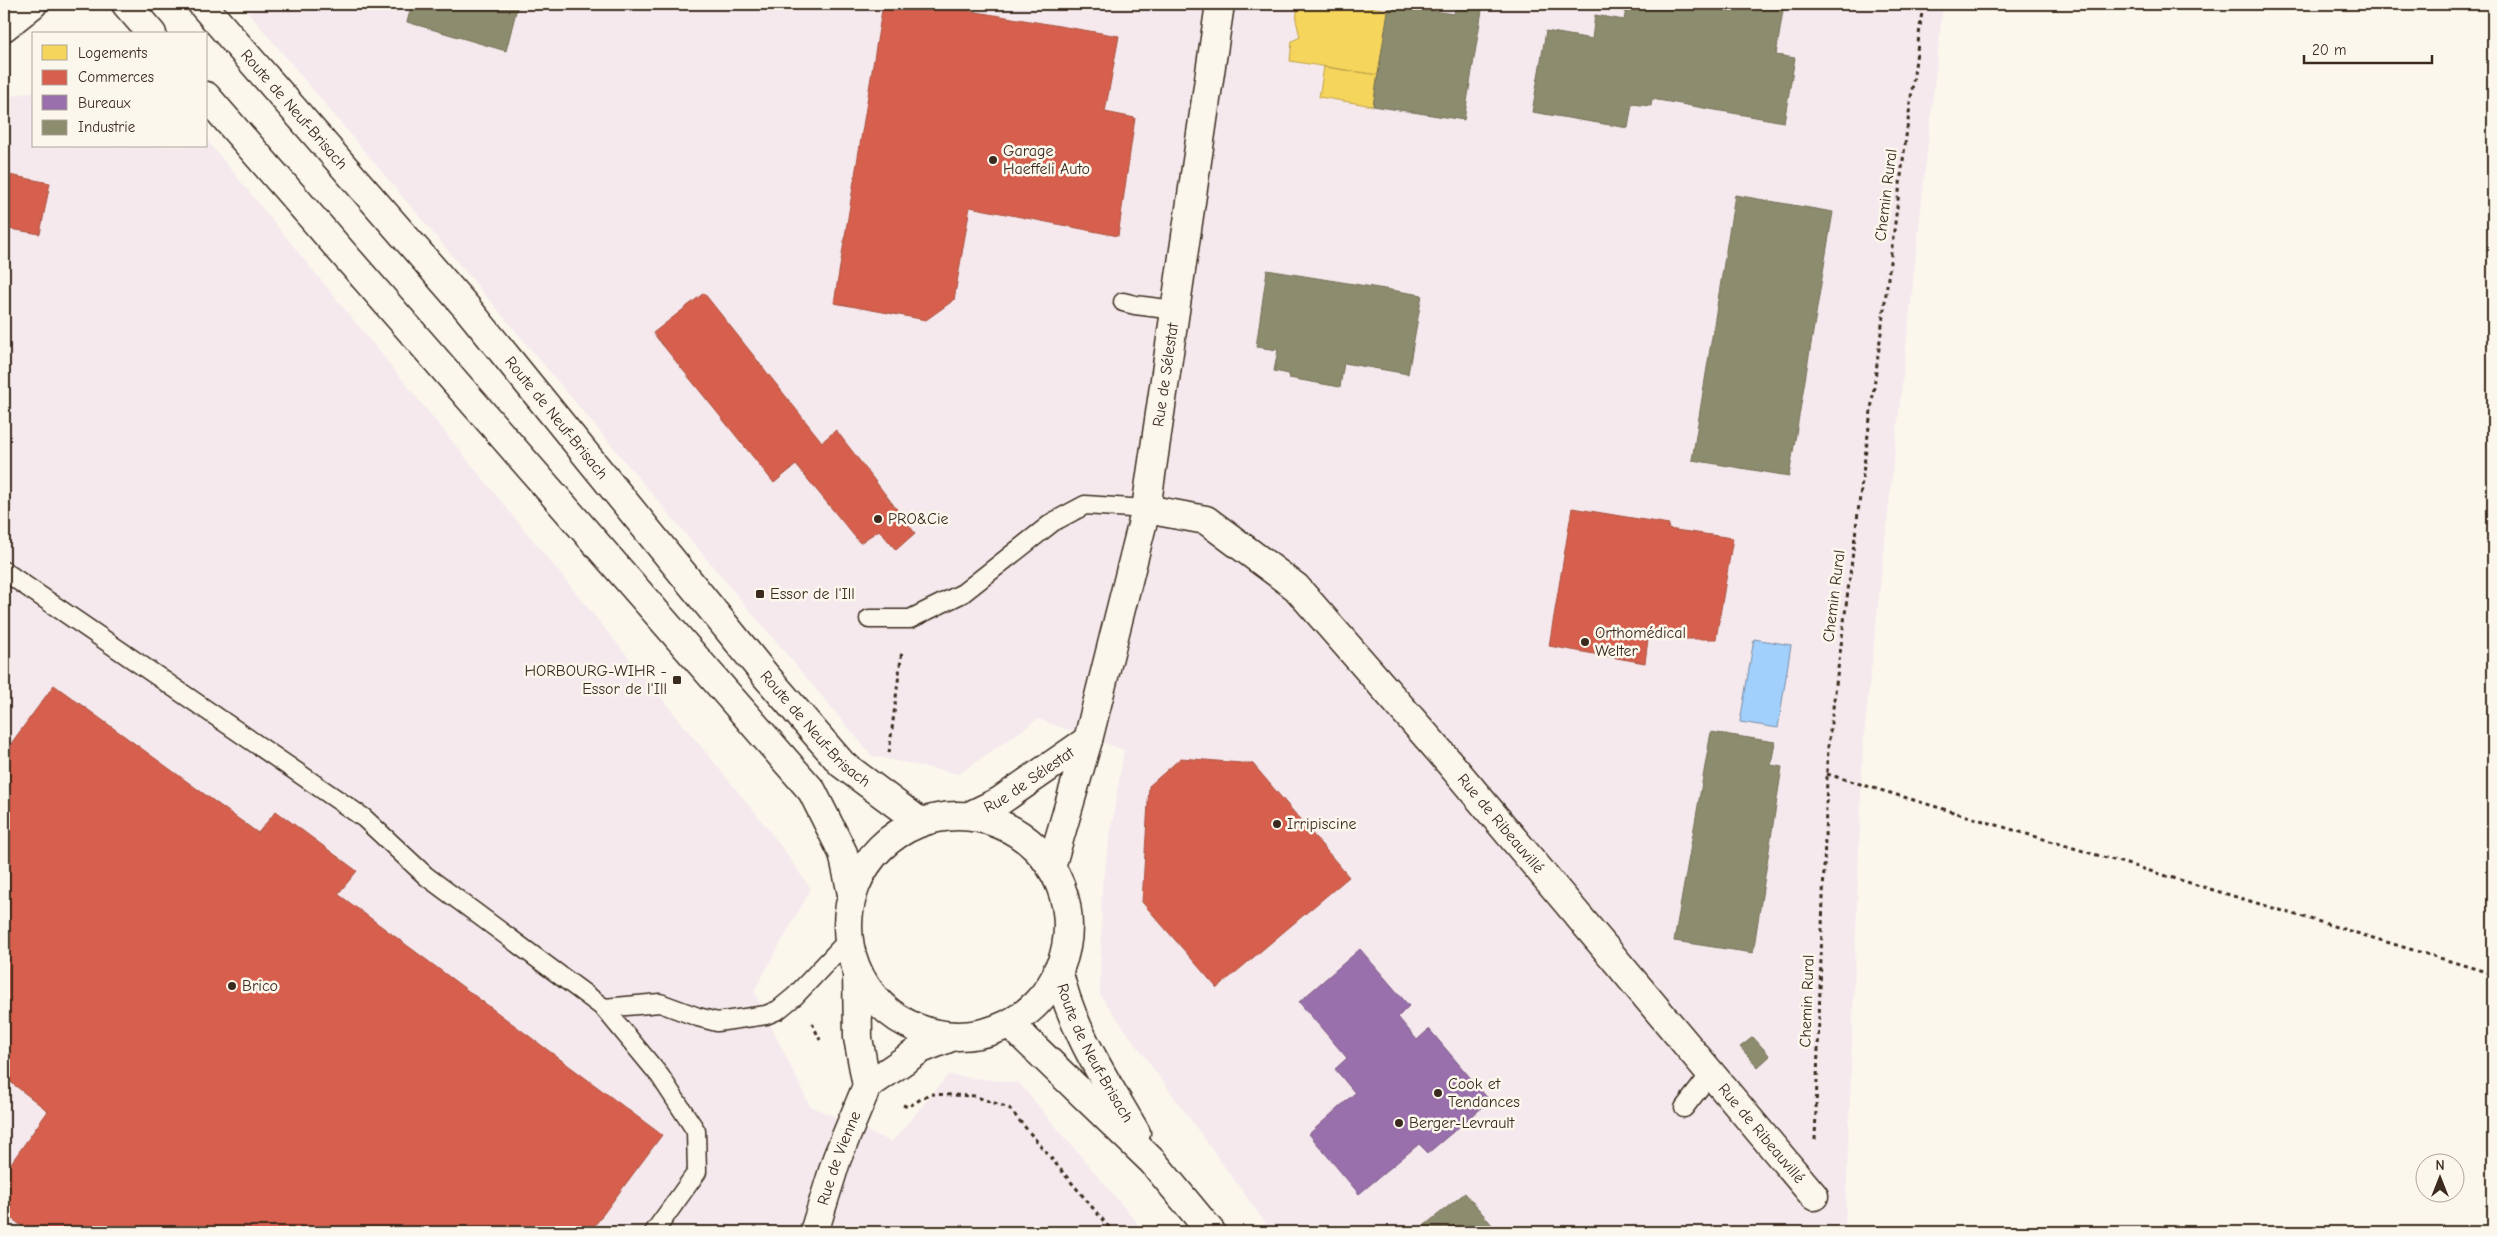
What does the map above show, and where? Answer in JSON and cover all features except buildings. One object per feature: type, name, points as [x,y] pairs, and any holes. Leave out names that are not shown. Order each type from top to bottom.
[{"type":"main road","points":[[4,27],[33,4]]},
{"type":"main road","points":[[126,4],[150,32]]},
{"type":"main road","name":"Route de Neuf-Brisach","points":[[202,4],[467,308],[766,676],[842,764],[920,822]]},
{"type":"main road","name":"Rue de Sélestat","points":[[1051,867],[1088,740],[1146,509],[1220,4]]},
{"type":"main road","name":"Route de Neuf-Brisach","points":[[208,98],[812,791],[843,853],[852,894]]},
{"type":"main road","name":"Rue de Ribeauvillé","points":[[1146,509],[1206,520],[1296,587],[1442,754],[1814,1196]]},
{"type":"main road","name":"Rue de Sélestat","points":[[969,816],[1000,801],[1088,740]]},
{"type":"main road","name":"Route de Neuf-Brisach","points":[[944,816],[969,816],[993,821],[1016,832],[1036,847],[1051,867],[1064,895],[1069,926],[1064,956],[1049,988],[1033,1007],[1010,1024],[983,1034],[954,1036],[925,1032],[899,1019],[874,998],[857,970],[848,940],[848,917],[852,894],[863,869],[876,852],[897,834],[920,822],[944,816]]},
{"type":"main road","name":"Route de Neuf-Brisach","points":[[1058,969],[1064,998],[1090,1053],[1153,1162]]},
{"type":"main road","points":[[857,970],[858,1038],[867,1086],[921,1049],[954,1036]]},
{"type":"main road","name":"Route de Neuf-Brisach","points":[[1010,1024],[1153,1162],[1212,1232]]},
{"type":"main road","name":"Rue de Vienne","points":[[814,1232],[837,1158],[867,1086]]},
{"type":"lane","points":[[1123,302],[1175,310]]},
{"type":"lane","points":[[869,619],[910,619],[963,593],[1053,522],[1085,505],[1146,509]]},
{"type":"lane","points":[[4,571],[364,818],[426,876],[604,1008],[660,1076],[696,1131],[697,1172],[654,1232]]},
{"type":"lane","points":[[604,1008],[660,1003],[717,1022],[766,1015],[778,1010],[795,996],[848,940]]},
{"type":"lane","points":[[1684,1108],[1711,1073]]},
{"type":"path","name":"Chemin Rural","points":[[1814,1196],[1828,747],[1922,4]]},
{"type":"path","points":[[869,784],[883,769],[890,750],[905,619]]},
{"type":"path","points":[[1827,774],[2493,974]]},
{"type":"path","points":[[795,996],[813,1024],[821,1042]]},
{"type":"path","points":[[867,1086],[908,1107],[929,1094],[974,1096],[1010,1108],[1114,1232]]},
{"type":"shaded area","points":[[241,4],[1943,4],[1863,746],[1845,1232],[1272,1232],[1100,995],[1102,885],[1124,750],[1038,719],[959,774],[872,756]]},
{"type":"shaded area","points":[[32,91],[32,148],[208,148],[208,141],[770,831],[811,889],[754,991],[810,1106],[892,1142],[948,1075],[1019,1083],[1145,1232],[4,1232],[4,98]]},
{"type":"water","points":[[1754,639],[1791,645],[1778,728],[1740,722]]},
{"type":"place","name":"Garage Haeffeli Auto","points":[[993,160]]},
{"type":"place","name":"PRO&Cie","points":[[878,519]]},
{"type":"place","name":"Essor de l'Ill","points":[[760,594]]},
{"type":"place","name":"Orthomédical Welter","points":[[1585,642]]},
{"type":"place","name":"HORBOURG-WIHR - Essor de l'Ill","points":[[677,680]]},
{"type":"place","name":"Irripiscine","points":[[1277,824]]},
{"type":"place","name":"Brico","points":[[232,986]]},
{"type":"place","name":"Cook et Tendances","points":[[1438,1093]]},
{"type":"place","name":"Berger-Levrault","points":[[1399,1123]]}]
